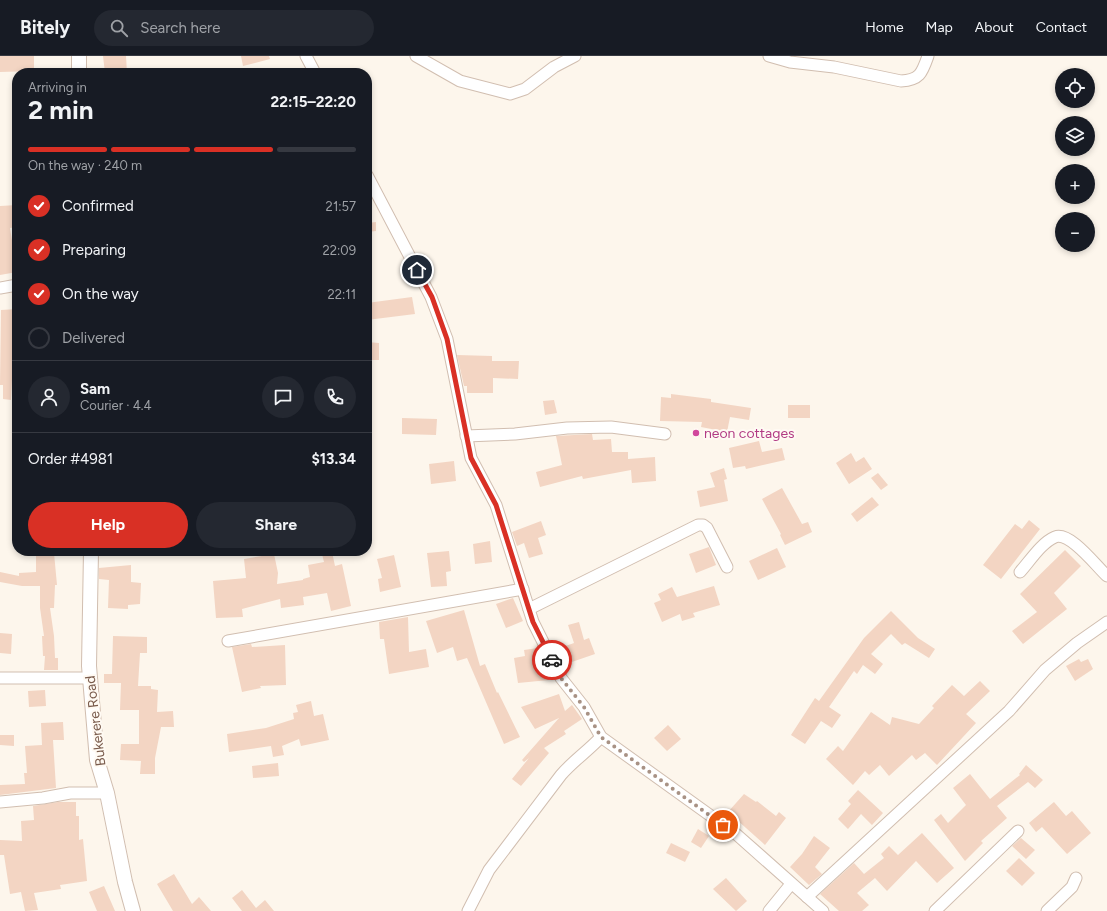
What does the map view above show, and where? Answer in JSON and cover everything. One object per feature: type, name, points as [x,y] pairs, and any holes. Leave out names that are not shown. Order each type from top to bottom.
[{"type":"street","points":[[79,56],[79,68]]},
{"type":"street","points":[[306,56],[312,68]]},
{"type":"street","points":[[416,56],[460,81],[510,94],[524,89],[554,66],[575,56]]},
{"type":"street","points":[[769,56],[790,62],[834,67],[901,81],[911,80],[922,73],[928,56]]},
{"type":"street","points":[[372,184],[432,297],[447,339],[471,458],[496,505],[530,609],[545,648],[561,678],[584,707],[601,737],[736,834],[823,911]]},
{"type":"street","points":[[0,288],[12,286]]},
{"type":"street","points":[[466,436],[515,434],[567,428],[611,427],[664,434]]},
{"type":"street","points":[[530,609],[698,525],[707,528],[727,567]]},
{"type":"street","points":[[1020,572],[1046,542],[1055,537],[1062,536],[1071,540],[1107,576]]},
{"type":"street","name":"Bukerere Road","points":[[91,556],[89,678],[97,760],[107,793],[125,882],[133,911]]},
{"type":"street","points":[[228,641],[523,589]]},
{"type":"street","points":[[807,897],[1009,711],[1045,670],[1077,643],[1107,622]]},
{"type":"street","points":[[0,678],[89,678]]},
{"type":"street","points":[[468,911],[489,870],[561,775],[572,762],[590,750],[601,737]]},
{"type":"street","points":[[0,802],[43,798],[70,793],[107,793]]},
{"type":"street","points":[[939,910],[1018,831]]},
{"type":"street","points":[[1047,911],[1072,887],[1076,878]]},
{"type":"street","points":[[769,911],[791,884]]},
{"type":"building","points":[[0,56],[34,56],[34,68],[12,68],[12,72],[0,72]]},
{"type":"building","points":[[103,56],[126,56],[127,68],[104,68]]},
{"type":"building","points":[[241,56],[269,56],[270,59],[243,66]]},
{"type":"building","points":[[12,205],[12,228],[10,228],[12,241],[12,273],[0,275],[0,206]]},
{"type":"building","points":[[372,222],[376,222],[376,231],[372,231]]},
{"type":"building","points":[[412,297],[415,314],[372,319],[372,302]]},
{"type":"building","points":[[12,309],[11,400],[3,399],[3,385],[0,385],[1,310]]},
{"type":"building","points":[[372,342],[379,343],[379,360],[372,360]]},
{"type":"building","points":[[457,355],[492,356],[492,361],[519,361],[518,379],[493,378],[493,393],[467,393],[467,386],[464,386]]},
{"type":"building","points":[[671,394],[711,399],[711,402],[751,408],[749,420],[730,417],[727,432],[701,427],[702,422],[660,421],[661,397],[671,398]]},
{"type":"building","points":[[554,400],[557,413],[545,415],[543,401]]},
{"type":"building","points":[[788,405],[810,405],[810,418],[788,418]]},
{"type":"building","points":[[402,418],[437,419],[436,435],[402,434]]},
{"type":"building","points":[[592,434],[593,440],[611,439],[612,452],[628,452],[628,459],[655,457],[656,481],[632,483],[631,470],[583,479],[582,476],[540,487],[536,472],[562,465],[556,436]]},
{"type":"building","points":[[759,441],[762,452],[782,448],[785,460],[746,469],[745,466],[733,468],[729,448]]},
{"type":"building","points":[[851,453],[856,462],[864,457],[872,469],[849,484],[836,463]]},
{"type":"building","points":[[454,461],[456,481],[431,484],[429,464]]},
{"type":"building","points":[[724,468],[727,479],[724,480],[728,501],[700,507],[697,491],[715,487],[710,473]]},
{"type":"building","points":[[878,473],[888,485],[881,490],[871,478]]},
{"type":"building","points":[[782,488],[802,524],[808,522],[812,532],[785,545],[780,535],[781,534],[762,499]]},
{"type":"building","points":[[872,497],[879,505],[857,522],[851,514]]},
{"type":"building","points":[[1029,520],[1040,529],[1001,579],[983,565],[1015,524],[1022,529]]},
{"type":"building","points":[[541,521],[546,535],[538,538],[543,554],[529,558],[524,543],[517,546],[512,532]]},
{"type":"building","points":[[490,541],[492,562],[475,564],[473,544]]},
{"type":"building","points":[[709,547],[716,565],[696,573],[689,554]]},
{"type":"building","points":[[777,548],[786,567],[758,580],[749,561]]},
{"type":"building","points":[[1065,550],[1081,566],[1054,593],[1067,609],[1023,644],[1012,631],[1037,612],[1020,594]]},
{"type":"building","points":[[449,551],[451,571],[446,572],[447,586],[431,587],[427,553]]},
{"type":"building","points":[[394,555],[401,587],[380,592],[378,579],[382,578],[377,559]]},
{"type":"building","points":[[36,556],[54,556],[57,585],[55,585],[54,608],[50,608],[55,658],[58,658],[58,670],[44,670],[45,656],[43,656],[42,636],[44,636],[40,608],[40,586],[22,586],[0,582],[0,572],[19,576],[19,573],[36,572]]},
{"type":"building","points":[[262,556],[274,556],[278,573],[277,584],[303,580],[310,577],[308,565],[324,562],[322,556],[333,556],[335,566],[342,564],[351,606],[331,611],[327,593],[303,597],[304,605],[281,608],[280,599],[242,609],[243,617],[216,618],[213,581],[246,578],[244,559]]},
{"type":"building","points":[[131,565],[131,582],[141,583],[140,604],[128,605],[128,609],[108,608],[109,580],[99,579],[99,568]]},
{"type":"building","points":[[714,586],[720,605],[693,613],[695,617],[682,621],[680,614],[662,622],[654,603],[661,600],[658,594],[672,587],[677,597]]},
{"type":"building","points":[[513,598],[523,621],[506,628],[496,604]]},
{"type":"building","points":[[464,610],[480,666],[485,664],[497,693],[498,692],[520,737],[504,744],[467,658],[457,661],[453,647],[437,653],[426,621]]},
{"type":"building","points":[[891,611],[918,638],[935,649],[929,658],[905,643],[902,645],[891,634],[871,654],[883,664],[875,674],[863,665],[857,674],[854,671],[829,707],[841,715],[832,728],[821,721],[805,744],[791,735],[815,698],[819,701],[864,638]]},
{"type":"building","points":[[408,617],[409,652],[426,649],[429,667],[389,674],[384,639],[380,639],[379,622]]},
{"type":"building","points":[[579,622],[584,640],[589,638],[595,654],[566,664],[560,648],[574,643],[568,625]]},
{"type":"building","points":[[0,633],[12,634],[11,654],[0,653]]},
{"type":"building","points":[[113,636],[147,637],[147,653],[140,653],[138,686],[151,686],[151,689],[158,690],[157,712],[173,711],[174,727],[161,727],[155,758],[155,774],[140,774],[141,761],[120,760],[121,744],[139,744],[139,710],[120,710],[121,683],[104,683],[104,674],[112,674]]},
{"type":"building","points":[[251,644],[252,647],[285,645],[286,685],[260,686],[261,688],[242,692],[232,647]]},
{"type":"building","points":[[538,648],[542,664],[546,664],[548,667],[549,680],[518,683],[514,658],[525,656],[524,650]]},
{"type":"building","points":[[1079,659],[1081,662],[1088,659],[1093,669],[1075,681],[1066,666]]},
{"type":"building","points":[[980,681],[990,691],[966,714],[976,723],[937,765],[925,753],[916,760],[912,755],[889,776],[880,765],[869,775],[865,771],[853,785],[826,759],[838,746],[843,751],[871,712],[890,725],[892,717],[919,724],[934,708],[932,706],[952,685],[964,696]]},
{"type":"building","points":[[45,690],[46,706],[29,707],[28,691]]},
{"type":"building","points":[[559,694],[565,711],[572,705],[582,719],[564,731],[566,734],[544,748],[549,753],[521,786],[512,779],[529,758],[524,762],[522,760],[559,718],[535,729],[521,707]]},
{"type":"building","points":[[311,701],[314,716],[323,714],[329,740],[301,746],[299,739],[282,746],[284,755],[273,757],[271,746],[229,752],[227,734],[266,728],[294,719],[293,713],[298,712],[296,705]]},
{"type":"building","points":[[63,722],[64,740],[53,740],[56,788],[0,795],[0,785],[25,784],[24,773],[27,773],[25,746],[42,745],[41,723]]},
{"type":"building","points":[[668,725],[681,739],[667,751],[654,738]]},
{"type":"building","points":[[0,735],[14,735],[14,746],[0,745]]},
{"type":"building","points":[[278,763],[279,776],[253,778],[252,766]]},
{"type":"building","points":[[1026,765],[1043,780],[1035,788],[1028,782],[997,806],[1007,818],[981,841],[983,843],[965,861],[934,820],[941,814],[948,823],[966,805],[953,788],[970,774],[990,799],[1020,775],[1019,774]]},
{"type":"building","points":[[858,790],[883,813],[872,825],[861,814],[848,829],[838,819],[851,804],[848,801]]},
{"type":"building","points":[[744,794],[756,802],[757,801],[776,816],[779,812],[786,818],[765,845],[728,812]]},
{"type":"building","points":[[58,802],[76,802],[76,816],[79,816],[79,840],[83,839],[87,881],[60,885],[61,889],[34,893],[38,910],[25,911],[21,892],[10,894],[4,855],[0,855],[0,840],[22,841],[21,821],[34,820],[33,806]]},
{"type":"building","points":[[1054,802],[1066,816],[1072,811],[1091,833],[1067,854],[1042,827],[1036,832],[1029,823]]},
{"type":"building","points":[[698,829],[709,836],[701,848],[691,842]]},
{"type":"building","points":[[922,833],[954,868],[937,883],[916,861],[887,891],[875,878],[857,893],[869,905],[862,911],[839,911],[820,894],[854,863],[864,874],[884,858],[881,854],[889,846],[898,855]]},
{"type":"building","points":[[814,836],[830,848],[815,867],[822,874],[809,885],[790,867],[802,854]]},
{"type":"building","points":[[1021,838],[1035,850],[1026,859],[1012,846]]},
{"type":"building","points":[[671,843],[690,852],[685,862],[666,853]]},
{"type":"building","points":[[1019,858],[1035,873],[1022,886],[1006,871]]},
{"type":"building","points":[[174,874],[192,904],[199,897],[211,911],[173,911],[157,884]]},
{"type":"building","points":[[726,878],[747,901],[736,911],[713,889]]},
{"type":"building","points":[[104,886],[115,911],[97,911],[89,892]]},
{"type":"building","points":[[242,890],[256,908],[265,900],[274,911],[242,911],[232,898]]},
{"type":"way so far","points":[[552,660],[561,678],[584,707],[601,737],[723,825]]},
{"type":"place","name":"neon cottages","points":[[696,433]]},
{"type":"route","points":[[417,270],[432,297],[447,339],[471,458],[476,470],[496,505],[505,528],[533,622],[552,660]]}]
